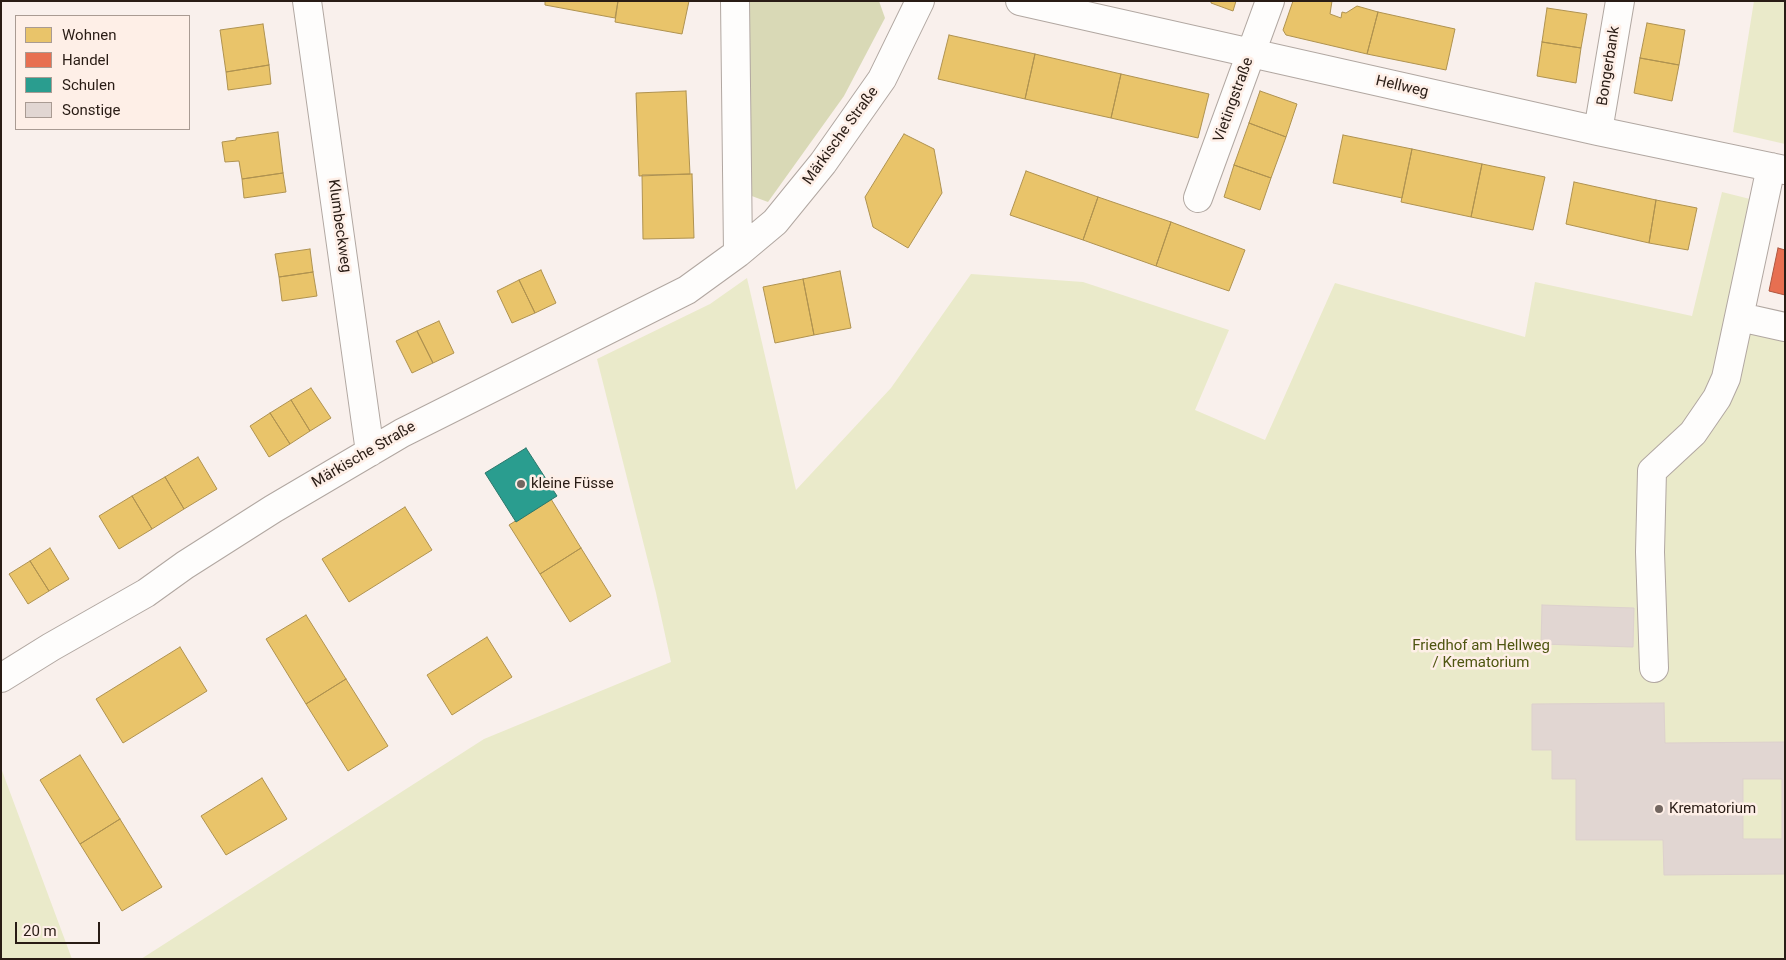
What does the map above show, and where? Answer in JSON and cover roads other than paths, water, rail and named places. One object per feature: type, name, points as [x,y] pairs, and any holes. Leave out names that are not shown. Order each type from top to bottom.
[{"type":"street","name":"Klumbeckweg","points":[[307,1],[370,452]]},
{"type":"street","points":[[735,1],[738,253]]},
{"type":"street","name":"Märkische Straße","points":[[1,678],[146,593],[185,565],[273,509],[419,423],[687,290],[738,253],[776,222],[823,163],[882,79],[920,1]]},
{"type":"street","name":"Hellweg","points":[[1020,1],[1598,131],[1778,168]]},
{"type":"street","name":"Vietingstraße","points":[[1198,198],[1270,1]]},
{"type":"street","name":"Bongerbank","points":[[1598,131],[1620,1]]},
{"type":"street","points":[[1654,668],[1650,552],[1652,471],[1693,433],[1717,398],[1726,378],[1778,168]]},
{"type":"street","points":[[1740,317],[1785,327]]},
{"type":"place","name":"kleine Füsse","points":[[521,484]]},
{"type":"place","name":"Krematorium","points":[[1659,809]]},
{"type":"park label","name":"Friedhof am Hellweg / Krematorium","points":[[1481,654]]}]
